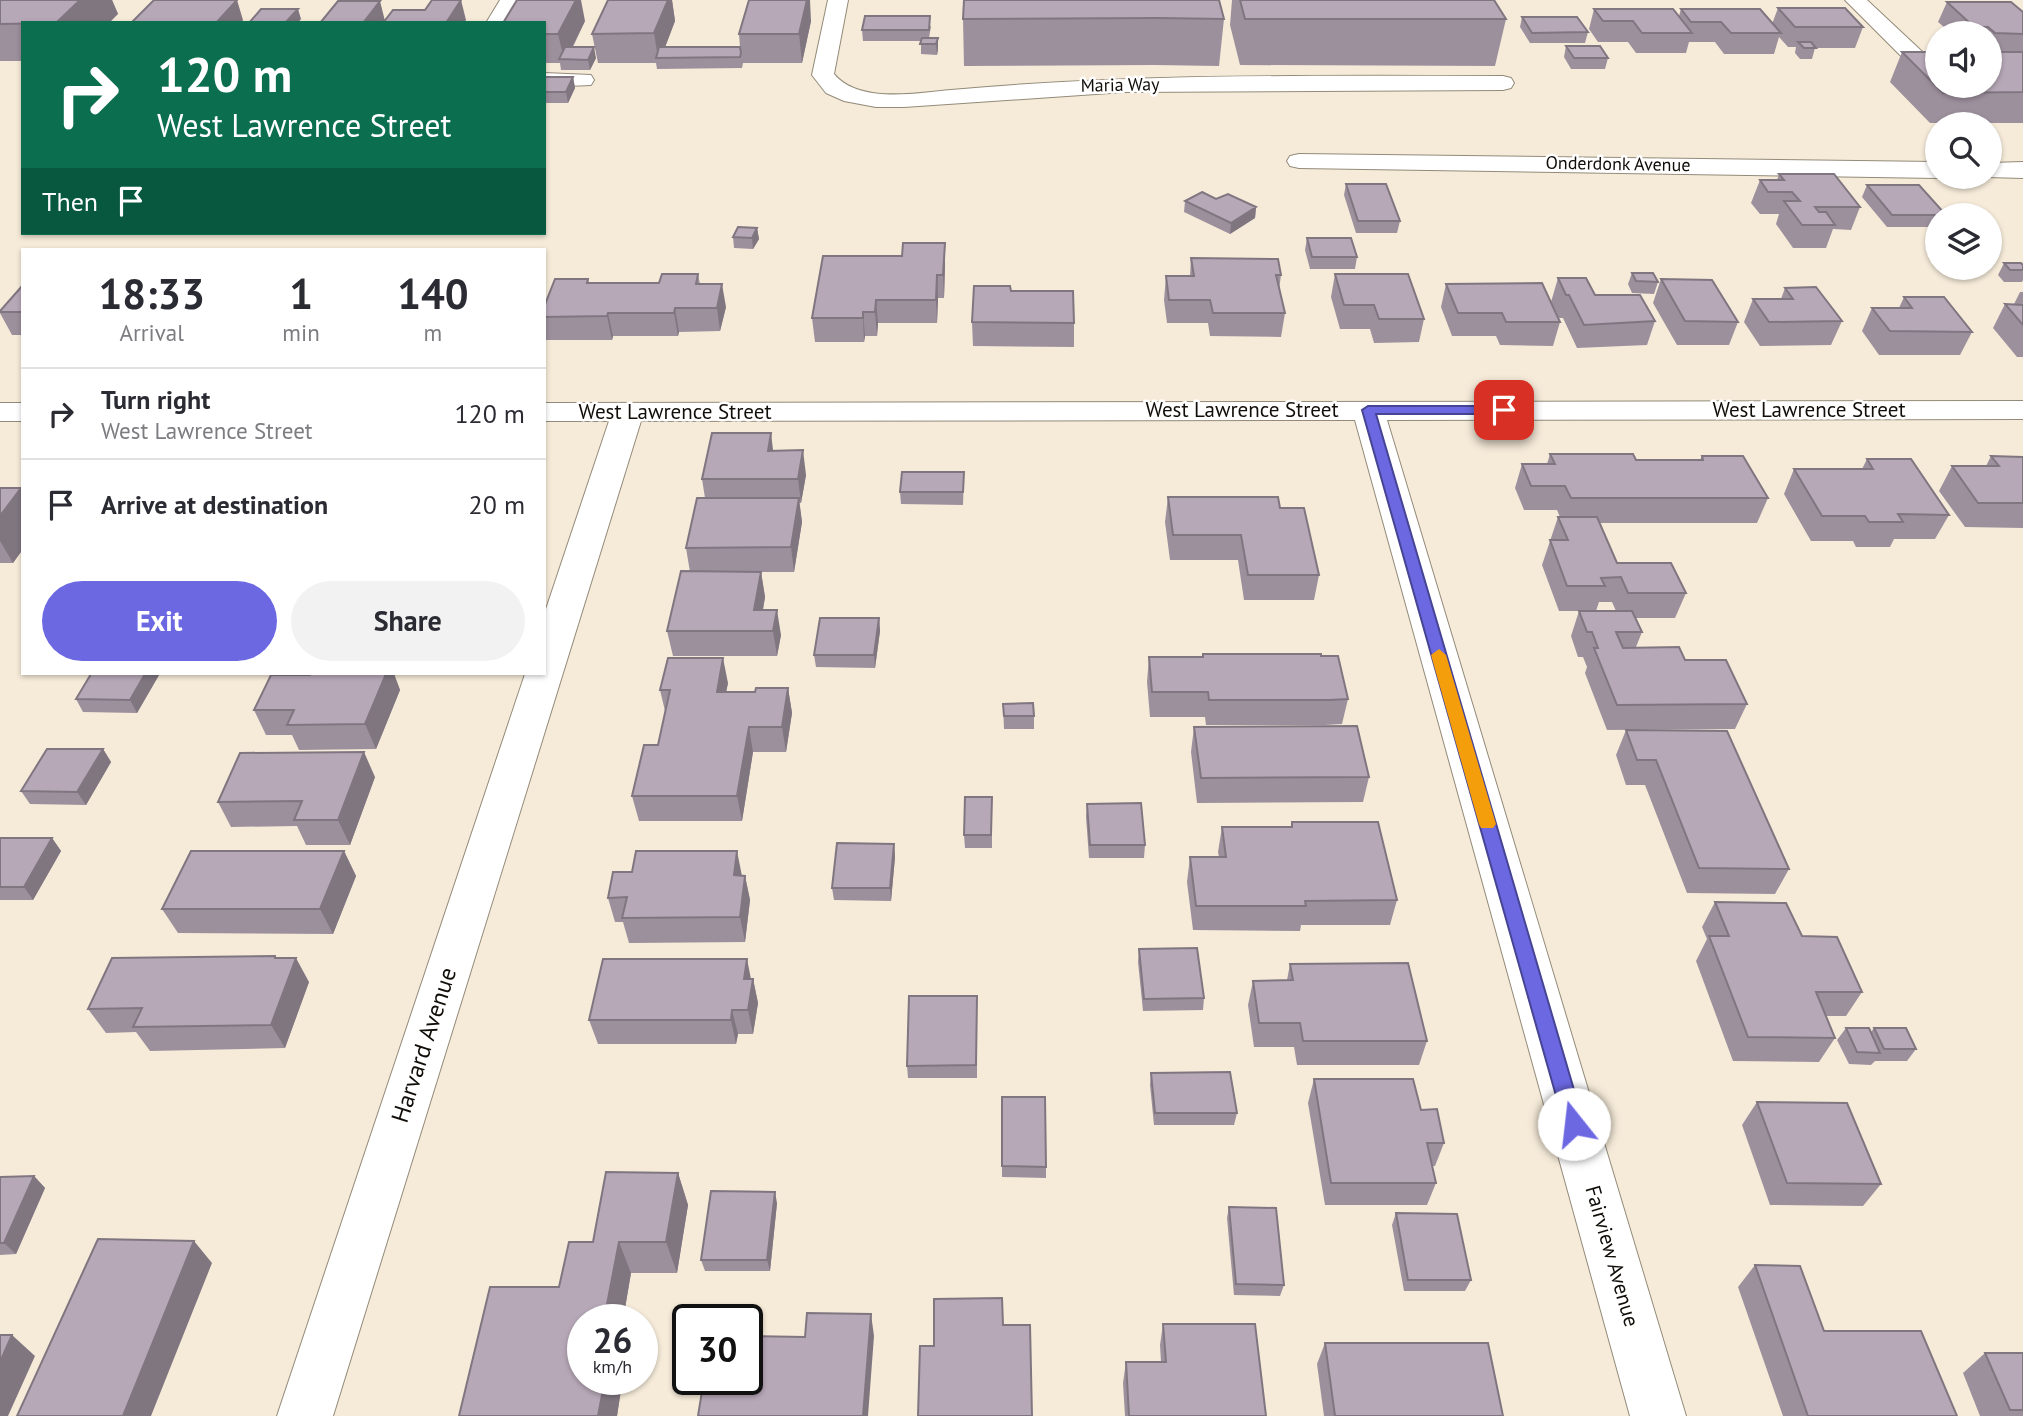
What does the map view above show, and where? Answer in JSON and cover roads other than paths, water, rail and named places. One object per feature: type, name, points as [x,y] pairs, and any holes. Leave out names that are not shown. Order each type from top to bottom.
[{"type":"street","points":[[498,21],[510,0]]},
{"type":"street","name":"Maria Way","points":[[838,0],[823,71],[824,80],[837,91],[872,100],[1148,84],[1503,83]]},
{"type":"street","points":[[1855,0],[1922,64]]},
{"type":"street","points":[[546,80],[583,80]]},
{"type":"street","name":"Onderdonk Avenue","points":[[1299,162],[1925,170]]},
{"type":"street","points":[[2002,170],[2023,170]]},
{"type":"street","name":"Fairview Avenue","points":[[1368,410],[1658,1416]]},
{"type":"street","name":"West Lawrence Street","points":[[546,412],[2023,410]]},
{"type":"street","points":[[0,412],[21,412]]},
{"type":"street","name":"Harvard Avenue","points":[[546,667],[628,412]]},
{"type":"street","name":"Harvard Avenue","points":[[305,1416],[543,675]]}]
